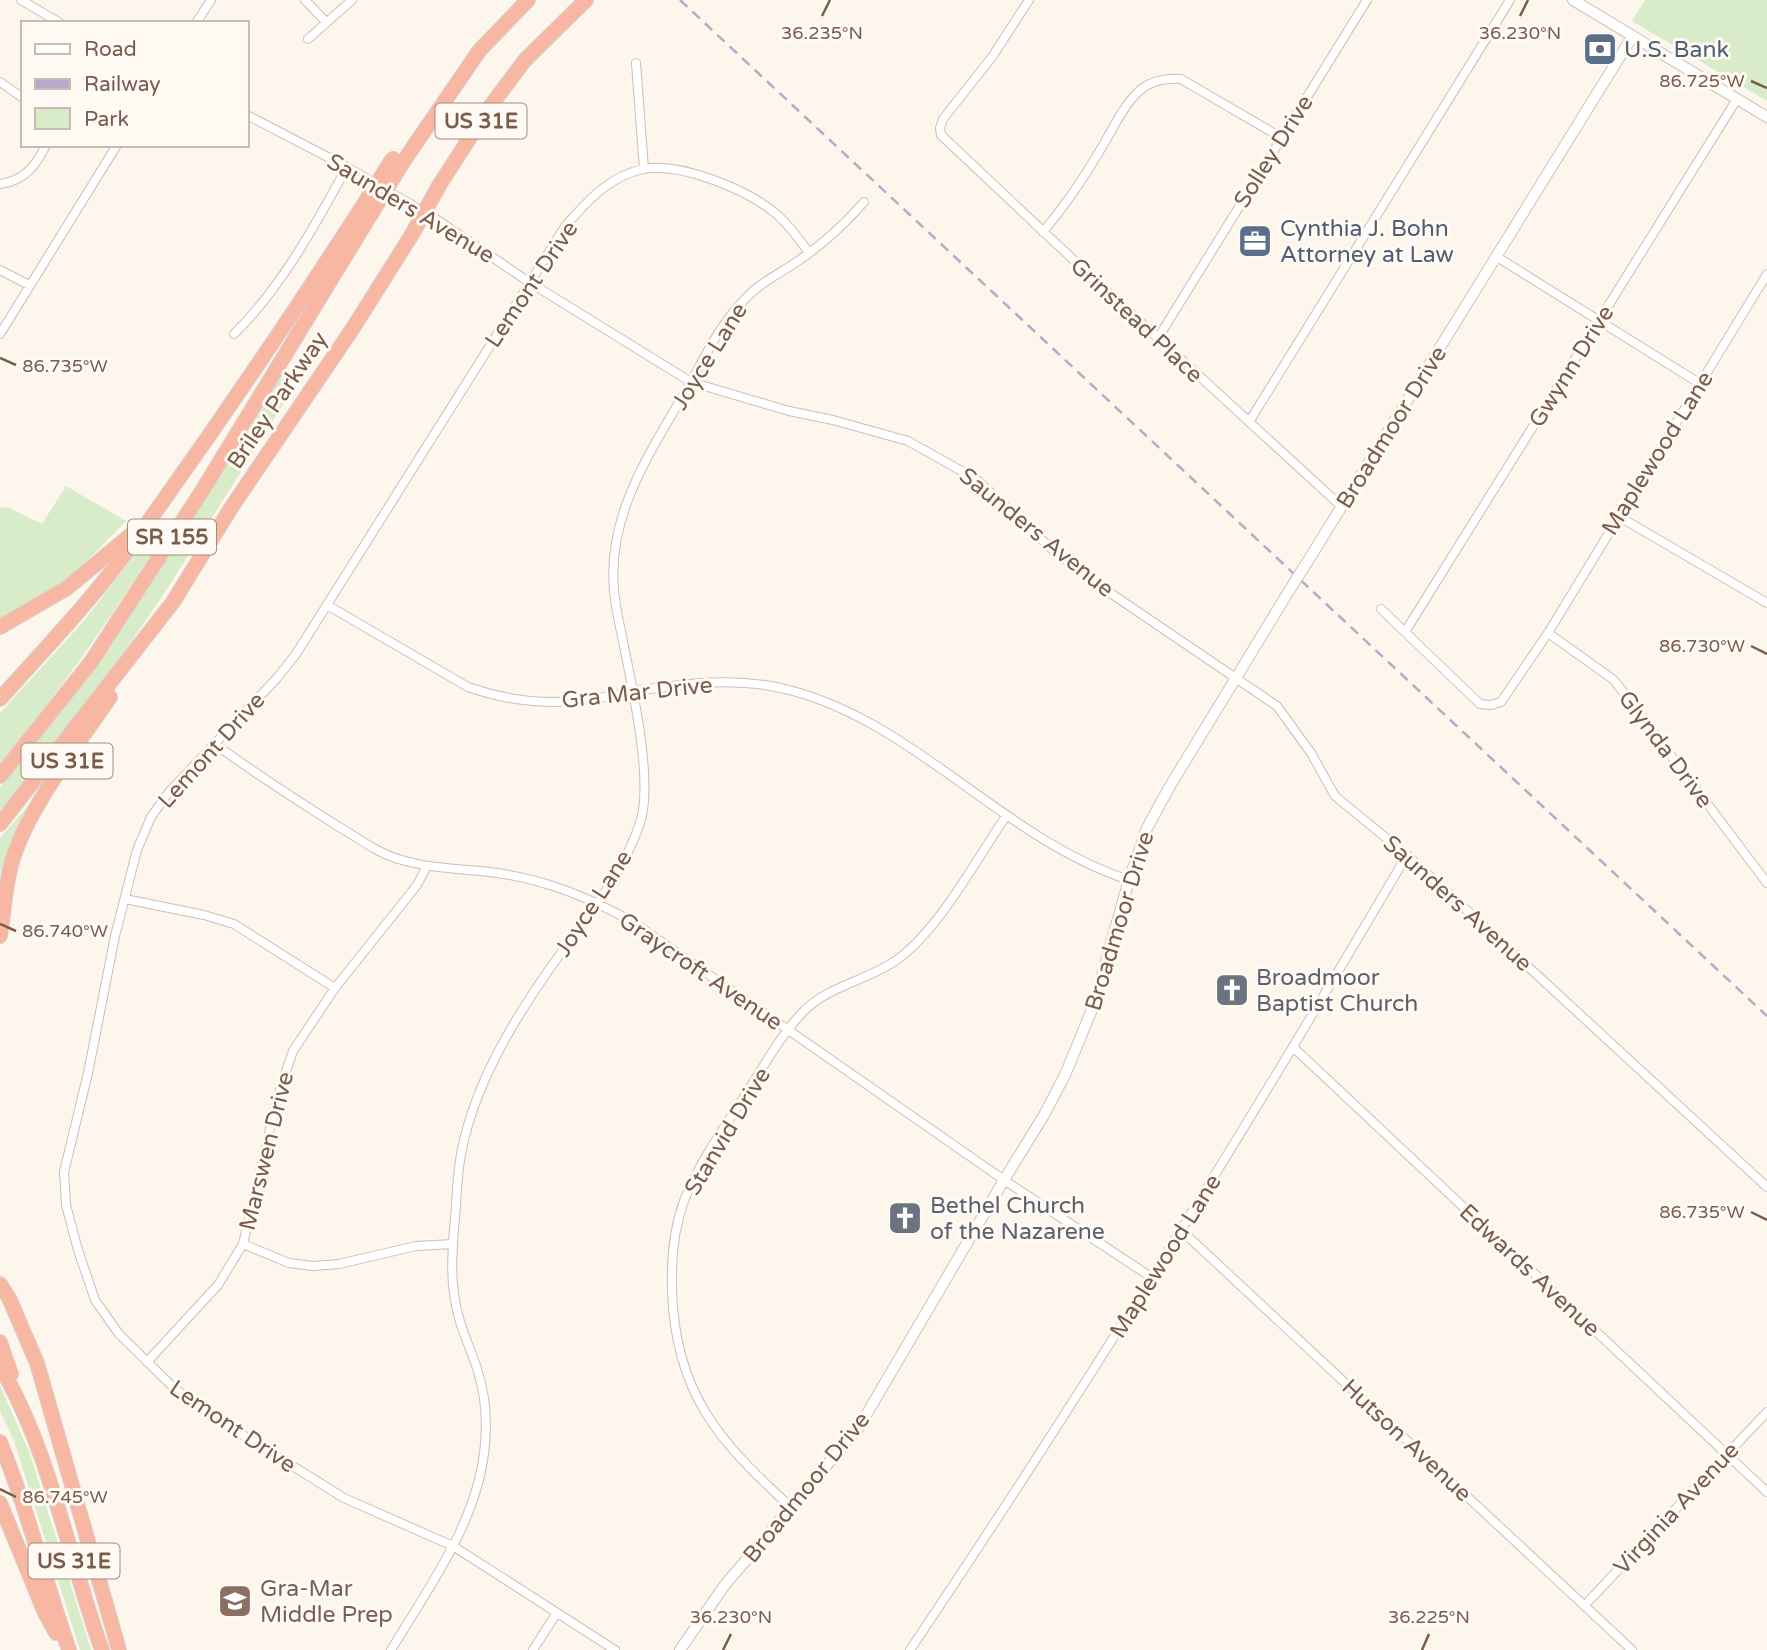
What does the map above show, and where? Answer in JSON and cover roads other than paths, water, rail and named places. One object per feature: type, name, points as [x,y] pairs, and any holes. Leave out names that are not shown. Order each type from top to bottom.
[{"type":"highway","name":"US 31E","points":[[0,627],[67,588],[144,524],[278,337],[398,160],[479,51],[528,0]]},
{"type":"highway","name":"Briley Parkway","points":[[0,824],[173,602],[231,508],[353,328],[489,108],[525,60],[586,0]]},
{"type":"highway","name":"Briley Parkway","points":[[0,776],[91,662],[202,491],[366,210]]},
{"type":"highway","points":[[0,699],[93,594],[144,524]]},
{"type":"highway","name":"US 31E","points":[[0,936],[12,862],[33,816],[173,602]]},
{"type":"highway","points":[[0,1284],[9,1298],[37,1363],[119,1650]]},
{"type":"highway","name":"US 31E","points":[[0,1342],[46,1473],[102,1650]]},
{"type":"highway","points":[[0,1366],[19,1399]]},
{"type":"highway","name":"US 31E","points":[[0,1442],[19,1488],[67,1650]]},
{"type":"highway","points":[[0,1503],[45,1613],[67,1650]]},
{"type":"main road","points":[[1573,0],[1767,117]]},
{"type":"main road","name":"Broadmoor Drive","points":[[680,1650],[724,1586],[859,1427],[1044,1115],[1081,1040],[1129,880],[1156,810],[1236,676],[1632,37]]},
{"type":"street","points":[[21,0],[57,21]]},
{"type":"street","points":[[197,21],[211,0]]},
{"type":"street","points":[[305,0],[326,22]]},
{"type":"street","points":[[308,39],[352,0]]},
{"type":"street","name":"Grinstead Place","points":[[1029,0],[992,57],[943,119],[941,135],[1342,507]]},
{"type":"street","name":"Solley Drive","points":[[1157,338],[1367,0]]},
{"type":"street","points":[[1249,422],[1510,0]]},
{"type":"street","points":[[636,63],[644,169]]},
{"type":"street","points":[[1043,232],[1083,180],[1128,103],[1138,91],[1154,82],[1167,78],[1181,79],[1282,138]]},
{"type":"street","points":[[0,82],[21,97]]},
{"type":"street","name":"Gwynn Drive","points":[[1405,632],[1737,99]]},
{"type":"street","name":"Saunders Avenue","points":[[248,116],[347,167],[436,219],[529,282],[691,382],[778,408],[908,440],[976,479],[1053,550],[1100,586],[1277,706],[1311,753],[1335,796],[1407,855],[1767,1186]]},
{"type":"street","points":[[0,184],[21,179],[38,163],[45,147]]},
{"type":"street","points":[[0,334],[116,147]]},
{"type":"street","points":[[234,334],[256,313],[313,229],[347,167]]},
{"type":"street","name":"Lemont Drive","points":[[615,1650],[453,1546],[344,1497],[214,1417],[168,1384],[120,1334],[95,1300],[66,1205],[64,1172],[137,850],[151,817],[169,792],[277,678],[327,605],[566,225],[599,189],[616,180],[644,169],[672,170],[701,176],[740,191],[771,209],[795,232],[809,253]]},
{"type":"street","name":"Joyce Lane","points":[[391,1650],[453,1546],[473,1498],[485,1444],[485,1409],[479,1374],[459,1321],[452,1285],[461,1149],[473,1109],[487,1074],[545,976],[598,903],[629,853],[642,818],[645,790],[632,691],[615,599],[612,563],[617,532],[636,476],[715,339],[748,295],[809,253],[846,223],[864,202]]},
{"type":"street","points":[[1497,257],[1699,383]]},
{"type":"street","points":[[0,270],[29,285]]},
{"type":"street","name":"Maplewood Lane","points":[[1381,609],[1480,704],[1501,702],[1548,633],[1767,274]]},
{"type":"street","points":[[1618,516],[1767,603]]},
{"type":"street","name":"Gra Mar Drive","points":[[327,605],[468,687],[491,695],[543,702],[583,700],[632,691],[718,682],[758,684],[792,690],[820,699],[896,739],[1006,816],[1065,853],[1129,880]]},
{"type":"street","name":"Glynda Drive","points":[[1548,633],[1614,680],[1767,883]]},
{"type":"street","name":"Graycroft Avenue","points":[[215,744],[254,773],[372,847],[399,860],[427,866],[522,877],[576,893],[633,922],[1004,1180],[1151,1277]]},
{"type":"street","name":"Stanvid Drive","points":[[792,1508],[732,1451],[698,1400],[681,1362],[673,1320],[671,1273],[676,1234],[684,1202],[718,1137],[802,1013],[824,995],[898,959],[913,945],[945,907],[1006,816]]},
{"type":"street","name":"Maplewood Lane","points":[[910,1650],[1018,1489],[1182,1231],[1294,1048],[1407,855]]},
{"type":"street","name":"Marswen Drive","points":[[147,1362],[218,1285],[243,1244],[285,1072],[293,1051],[335,988],[417,885],[427,866]]},
{"type":"street","points":[[125,899],[234,924],[335,988]]},
{"type":"street","name":"Edwards Avenue","points":[[1294,1048],[1767,1492]]},
{"type":"street","name":"Hutson Avenue","points":[[1182,1231],[1632,1650]]},
{"type":"street","points":[[243,1244],[289,1264],[313,1266],[339,1264],[416,1246],[453,1244]]},
{"type":"street","name":"Virginia Avenue","points":[[1585,1605],[1767,1412]]},
{"type":"street","points":[[533,1650],[556,1614]]},
{"type":"railway","points":[[680,0],[1767,1016]]},
{"type":"place","name":"U.S. Bank","points":[[1600,49]]},
{"type":"place","name":"Cynthia J. Bohn Attorney at Law","points":[[1255,241]]},
{"type":"place","name":"Broadmoor Baptist Church","points":[[1232,990]]},
{"type":"place","name":"Bethel Church of the Nazarene","points":[[905,1218]]},
{"type":"place","name":"Gra-Mar Middle Prep","points":[[235,1601]]}]
